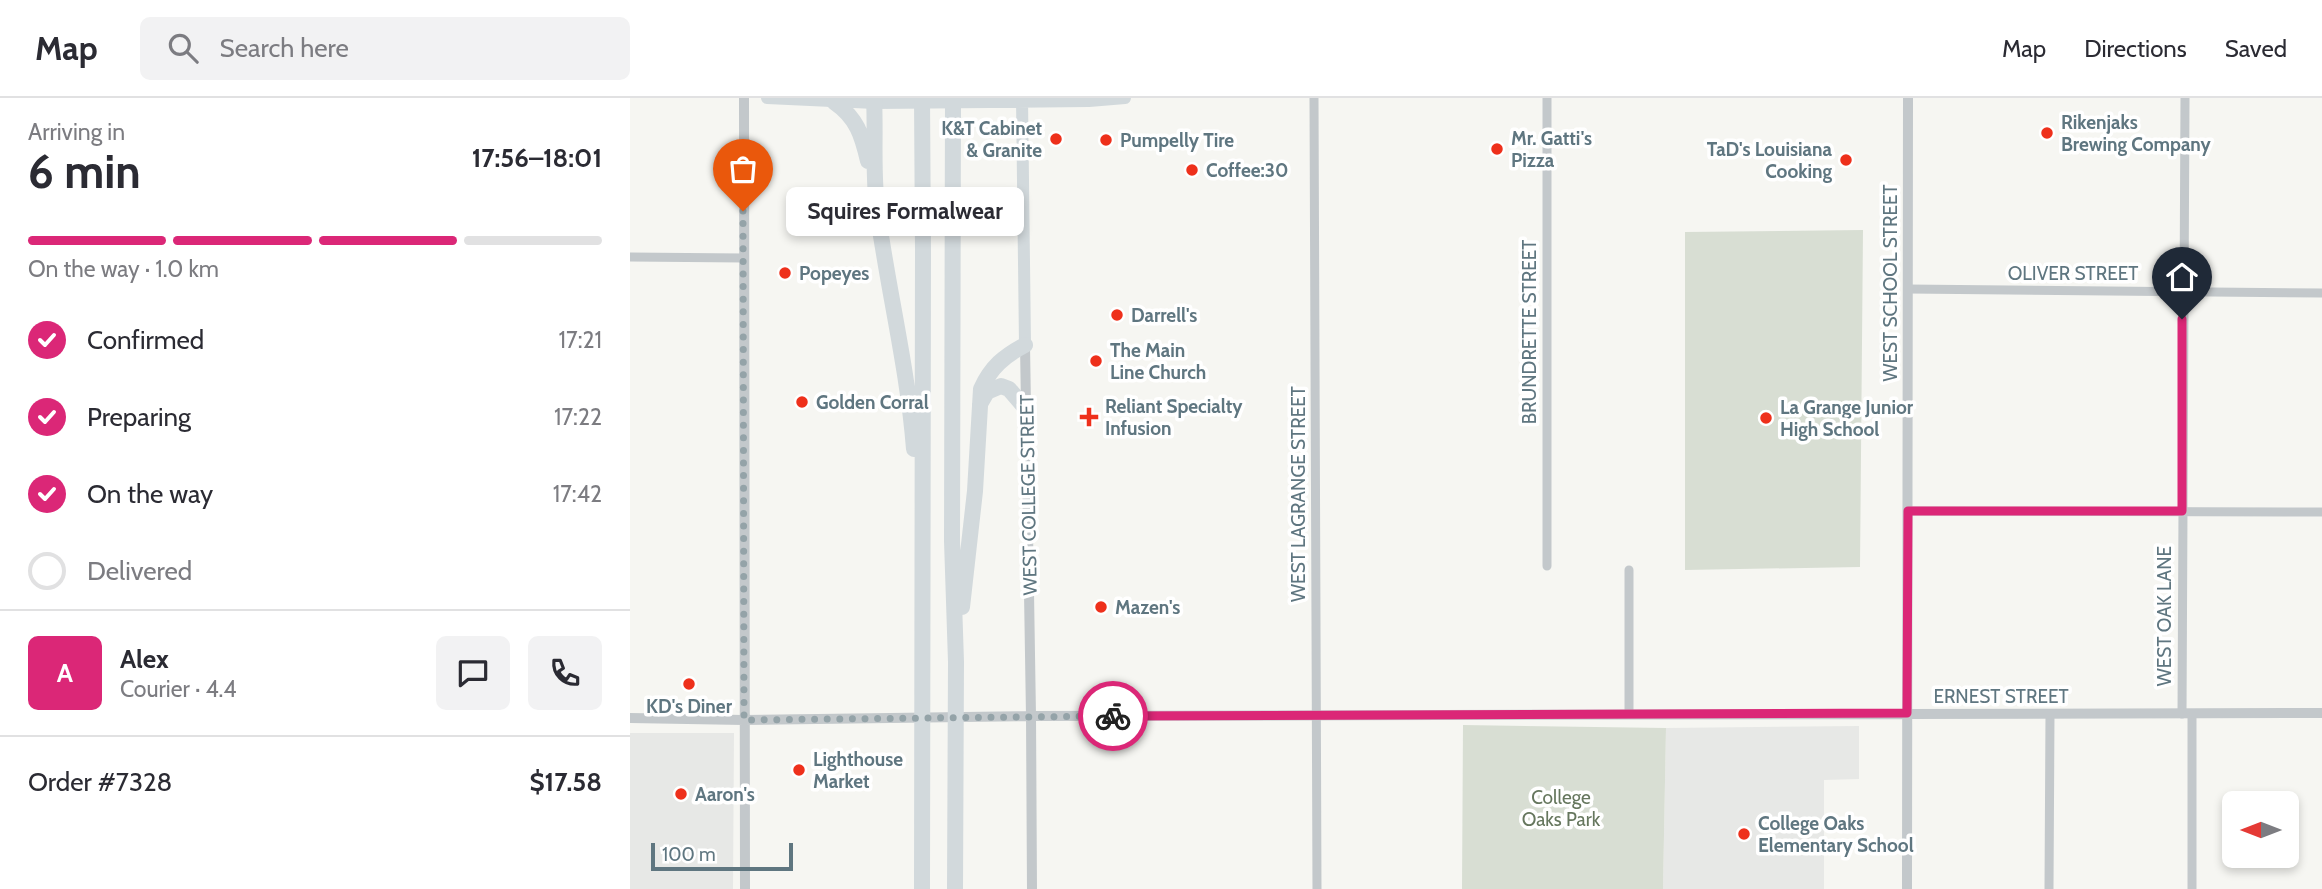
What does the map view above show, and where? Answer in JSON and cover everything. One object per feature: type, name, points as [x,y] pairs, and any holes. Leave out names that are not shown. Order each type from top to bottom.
[{"type":"highway","points":[[922,98],[922,889]]},
{"type":"highway","points":[[953,98],[952,541],[956,662],[955,889]]},
{"type":"highway","points":[[874,101],[873,156],[876,194]]},
{"type":"highway","points":[[834,102],[850,113],[858,127],[876,194],[912,419],[923,575]]},
{"type":"highway","points":[[956,662],[975,491],[981,389],[986,376],[998,362],[1025,345]]},
{"type":"highway","points":[[979,406],[987,392],[1001,386],[1009,389],[1027,410]]},
{"type":"main road","points":[[767,98],[834,102],[1125,98]]},
{"type":"main road","name":"WEST COLLEGE STREET","points":[[1022,100],[1025,345]]},
{"type":"street","points":[[744,98],[745,889]]},
{"type":"street","name":"WEST LAGRANGE STREET","points":[[1314,98],[1317,889]]},
{"type":"street","name":"BRUNDRETTE STREET","points":[[1547,98],[1547,566]]},
{"type":"street","name":"WEST SCHOOL STREET","points":[[1907,889],[1908,98]]},
{"type":"street","name":"WEST OAK LANE","points":[[2185,98],[2182,511],[2192,889]]},
{"type":"street","points":[[630,257],[743,258]]},
{"type":"street","name":"OLIVER STREET","points":[[1908,289],[2322,293]]},
{"type":"street","name":"WEST COLLEGE STREET","points":[[1025,345],[1032,889]]},
{"type":"street","points":[[1908,511],[2322,512]]},
{"type":"street","points":[[1629,570],[1629,715]]},
{"type":"street","name":"ERNEST STREET","points":[[630,718],[744,720],[1031,716],[2322,713]]},
{"type":"street","points":[[2049,889],[2050,714]]},
{"type":"shaded area","name":"College Oaks Elementary School","points":[[1859,726],[1859,779],[1824,780],[1824,889],[1663,889],[1666,728]]},
{"type":"shaded area","points":[[630,733],[734,733],[733,889],[630,889]]},
{"type":"green space","points":[[1863,230],[1860,567],[1685,570],[1685,232]]},
{"type":"green space","name":"College Oaks Park","points":[[1463,725],[1666,728],[1663,889],[1462,889]]},
{"type":"way so far","points":[[743,211],[744,720],[1113,716]]},
{"type":"place","name":"Rikenjaks Brewing Company","points":[[2047,133]]},
{"type":"place","name":"K&T Cabinet & Granite","points":[[1056,139]]},
{"type":"place","name":"Pumpelly Tire","points":[[1106,140]]},
{"type":"place","name":"Mr. Gatti's Pizza","points":[[1497,149]]},
{"type":"place","name":"TaD's Louisiana Cooking","points":[[1846,160]]},
{"type":"place","name":"Coffee:30","points":[[1192,170]]},
{"type":"place","name":"Squires Formalwear","points":[[743,211]]},
{"type":"place","name":"Popeyes","points":[[785,273]]},
{"type":"place","name":"Darrell's","points":[[1117,315]]},
{"type":"place","name":"The Main Line Church","points":[[1096,361]]},
{"type":"place","name":"Golden Corral","points":[[802,402]]},
{"type":"place","name":"Reliant Specialty Infusion","points":[[1089,417]]},
{"type":"place","name":"La Grange Junior High School","points":[[1766,418]]},
{"type":"place","name":"Mazen's","points":[[1101,607]]},
{"type":"place","name":"KD's Diner","points":[[689,684]]},
{"type":"place","name":"Lighthouse Market","points":[[799,770]]},
{"type":"place","name":"Aaron's","points":[[681,794]]},
{"type":"place","name":"College Oaks Elementary School","points":[[1744,834]]},
{"type":"route","points":[[1113,716],[1907,713],[1908,511],[2182,511],[2182,319]]}]
